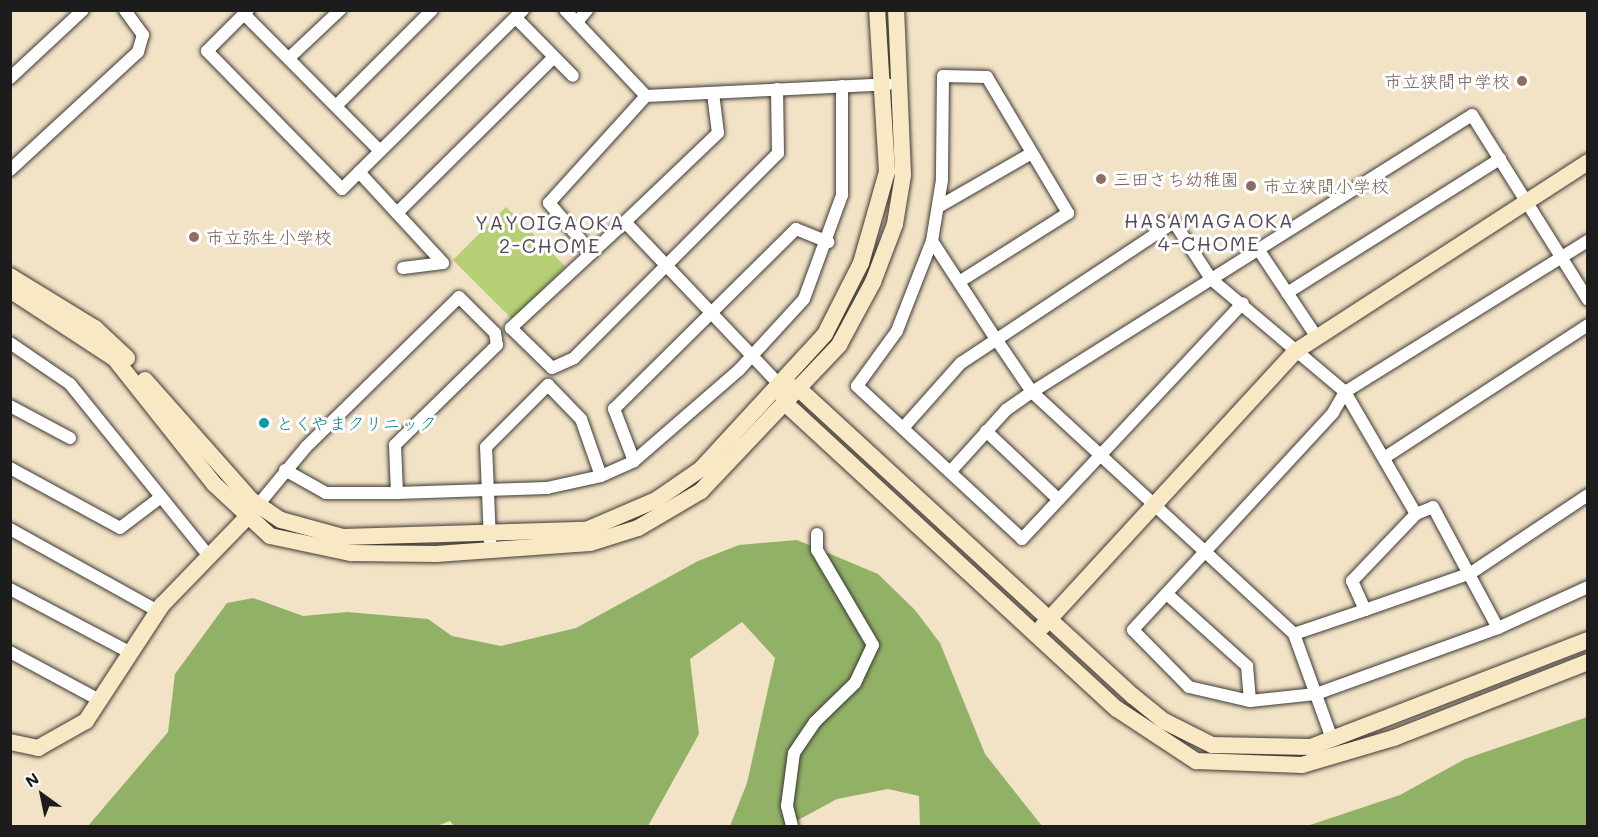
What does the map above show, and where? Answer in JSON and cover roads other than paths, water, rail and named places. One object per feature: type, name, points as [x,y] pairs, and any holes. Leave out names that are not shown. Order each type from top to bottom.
[{"type":"street","points":[[10,78],[83,10]]},
{"type":"street","points":[[10,170],[138,52],[143,36],[125,10]]},
{"type":"street","points":[[289,58],[340,10]]},
{"type":"street","points":[[337,105],[432,10]]},
{"type":"street","points":[[565,10],[646,96]]},
{"type":"street","points":[[577,22],[587,10]]},
{"type":"street","points":[[380,151],[246,12],[207,51],[342,189],[520,14],[554,57],[573,75]]},
{"type":"street","points":[[490,542],[590,543],[638,528],[701,491],[786,404],[839,345],[873,282],[895,224],[903,175],[890,80],[878,15]]},
{"type":"street","points":[[10,276],[95,328],[122,352],[253,511],[270,536],[308,548],[361,554],[586,530],[656,500],[701,469],[825,334],[861,263],[887,172],[890,80],[897,15]]},
{"type":"street","points":[[397,213],[554,57]]},
{"type":"street","points":[[959,282],[1068,213],[987,77],[943,76],[938,207],[932,241],[897,331],[857,386],[1022,539],[1243,303]]},
{"type":"street","points":[[591,253],[549,202],[646,96],[842,86],[890,80]]},
{"type":"street","points":[[285,470],[326,493],[547,488],[601,476],[634,460],[666,438],[752,356],[804,299],[829,242],[842,195],[842,86]]},
{"type":"street","points":[[713,93],[718,134],[512,328],[552,368],[574,357],[778,153],[777,89]]},
{"type":"street","points":[[950,472],[986,431],[1032,392],[1472,115],[1587,300]]},
{"type":"street","points":[[938,207],[1032,153]]},
{"type":"street","points":[[1287,293],[1500,159]]},
{"type":"street","points":[[1043,626],[1150,505],[1296,351],[1587,162]]},
{"type":"street","points":[[359,172],[443,263],[404,268]]},
{"type":"street","points":[[625,222],[779,384],[786,404],[1043,626],[1164,721],[1212,745],[1311,747],[1587,640]]},
{"type":"street","points":[[903,429],[961,363],[1174,222],[1211,279],[1243,303],[1345,392],[1387,456],[1416,514]]},
{"type":"street","points":[[634,460],[614,409],[796,229],[829,242]]},
{"type":"street","points":[[932,241],[1032,392],[1150,505],[1294,634],[1332,739]]},
{"type":"street","points":[[1587,241],[1345,392],[1333,413],[1133,630],[1189,687],[1250,701],[1316,694],[1498,628],[1587,587]]},
{"type":"street","points":[[1258,249],[1316,336]]},
{"type":"street","points":[[10,290],[115,359],[214,484],[253,511]]},
{"type":"street","points":[[10,742],[38,748],[62,737],[86,721],[129,652],[158,611],[253,511],[285,470],[459,297],[495,333],[497,345],[395,445],[397,493]]},
{"type":"street","points":[[1387,456],[1587,325]]},
{"type":"street","points":[[10,343],[70,384],[209,556]]},
{"type":"street","points":[[779,384],[799,389],[1043,626],[1117,709],[1196,761],[1302,765],[1394,738],[1587,662]]},
{"type":"street","points":[[490,542],[486,447],[548,385],[581,419],[601,476]]},
{"type":"street","points":[[10,406],[70,438]]},
{"type":"street","points":[[986,431],[1059,500]]},
{"type":"street","points":[[10,468],[120,528],[161,497]]},
{"type":"street","points":[[1294,634],[1471,573],[1587,495]]},
{"type":"street","points":[[1365,610],[1352,581],[1416,514],[1433,507],[1471,573],[1498,628]]},
{"type":"street","points":[[10,529],[158,611]]},
{"type":"street","points":[[792,826],[787,806],[794,753],[815,722],[855,683],[873,645],[817,550],[817,534]]},
{"type":"street","points":[[10,589],[129,652]]},
{"type":"street","points":[[1167,594],[1246,666],[1250,701]]},
{"type":"street","points":[[10,652],[99,700]]},
{"type":"place","name":"市立狭間中学校","points":[[1522,81]]},
{"type":"place","name":"三田さち幼稚園","points":[[1101,179]]},
{"type":"place","name":"市立狭間小学校","points":[[1251,186]]},
{"type":"place","name":"市立弥生小学校","points":[[194,237]]},
{"type":"place","name":"とくやまクリニック","points":[[264,423]]},
{"type":"district","name":"HASAMAGAOKA 4-CHOME","points":[[1209,232]]},
{"type":"district","name":"YAYOIGAOKA 2-CHOME","points":[[550,234]]}]
